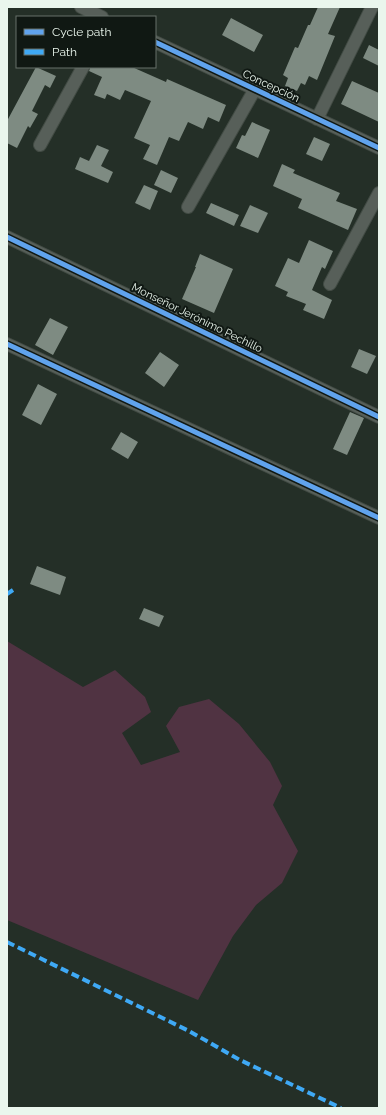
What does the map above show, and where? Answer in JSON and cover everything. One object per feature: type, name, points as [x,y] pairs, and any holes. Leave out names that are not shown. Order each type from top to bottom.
[{"type":"street","points":[[81,7],[100,16]]},
{"type":"street","points":[[317,119],[372,7]]},
{"type":"street","name":"Concepción","points":[[156,42],[379,148]]},
{"type":"street","points":[[40,145],[82,68]]},
{"type":"street","points":[[188,207],[255,89]]},
{"type":"street","points":[[330,284],[379,193]]},
{"type":"street","name":"Monseñor Jerónimo Pechillo","points":[[7,237],[379,417]]},
{"type":"street","points":[[7,344],[379,518]]},
{"type":"shaded area","points":[[7,641],[83,687],[115,670],[145,697],[151,712],[122,733],[141,765],[180,752],[166,726],[179,707],[209,699],[239,724],[270,762],[282,786],[273,805],[298,851],[282,883],[256,905],[233,936],[198,1000],[7,920]]},
{"type":"building","points":[[318,7],[340,7],[328,34],[335,36],[317,80],[309,76],[305,85],[301,83],[297,91],[285,86],[288,78],[283,75],[295,47],[298,48]]},
{"type":"building","points":[[231,18],[263,35],[254,52],[222,35]]},
{"type":"building","points":[[369,45],[379,50],[379,66],[363,58]]},
{"type":"building","points":[[35,68],[56,76],[50,88],[45,85],[32,111],[38,114],[30,128],[28,126],[17,148],[7,143],[7,121]]},
{"type":"building","points":[[90,68],[134,68],[166,82],[167,79],[226,105],[219,122],[208,117],[203,129],[188,122],[179,141],[169,137],[157,165],[143,159],[150,145],[134,138],[151,101],[125,90],[120,100],[107,94],[105,99],[94,95],[102,77],[89,71]]},
{"type":"building","points":[[352,81],[379,93],[379,122],[341,104]]},
{"type":"building","points":[[252,122],[270,130],[258,158],[236,148],[242,135],[245,136]]},
{"type":"building","points":[[314,137],[330,144],[322,161],[306,154]]},
{"type":"building","points":[[97,145],[109,150],[101,166],[113,172],[108,183],[75,169],[80,157],[89,161]]},
{"type":"building","points":[[282,164],[295,170],[293,173],[340,193],[336,201],[357,209],[348,230],[298,208],[302,199],[273,186]]},
{"type":"building","points":[[161,170],[178,178],[171,193],[154,185]]},
{"type":"building","points":[[144,185],[158,191],[150,210],[135,203]]},
{"type":"building","points":[[211,203],[239,215],[234,226],[206,213]]},
{"type":"building","points":[[250,205],[268,213],[258,233],[240,226]]},
{"type":"building","points":[[309,240],[333,251],[325,269],[322,267],[312,290],[332,300],[324,319],[303,310],[306,304],[286,296],[288,292],[275,286],[288,258],[299,263]]},
{"type":"building","points":[[200,254],[233,269],[214,313],[182,299]]},
{"type":"building","points":[[50,318],[68,327],[53,355],[35,345]]},
{"type":"building","points":[[359,349],[376,356],[367,374],[351,367]]},
{"type":"building","points":[[160,352],[179,365],[164,387],[145,373]]},
{"type":"building","points":[[38,384],[57,394],[41,425],[22,415]]},
{"type":"building","points":[[350,412],[364,418],[347,455],[333,449]]},
{"type":"building","points":[[121,432],[138,442],[128,459],[111,449]]},
{"type":"building","points":[[37,566],[66,577],[60,595],[30,584]]},
{"type":"building","points":[[144,608],[164,616],[159,627],[139,619]]},
{"type":"marked path","points":[[7,594],[13,590]]},
{"type":"marked path","points":[[7,942],[189,1031],[240,1060],[341,1108]]},
{"type":"cycle path","points":[[156,42],[379,148]]},
{"type":"cycle path","points":[[7,237],[379,417]]},
{"type":"cycle path","points":[[7,344],[379,518]]}]
